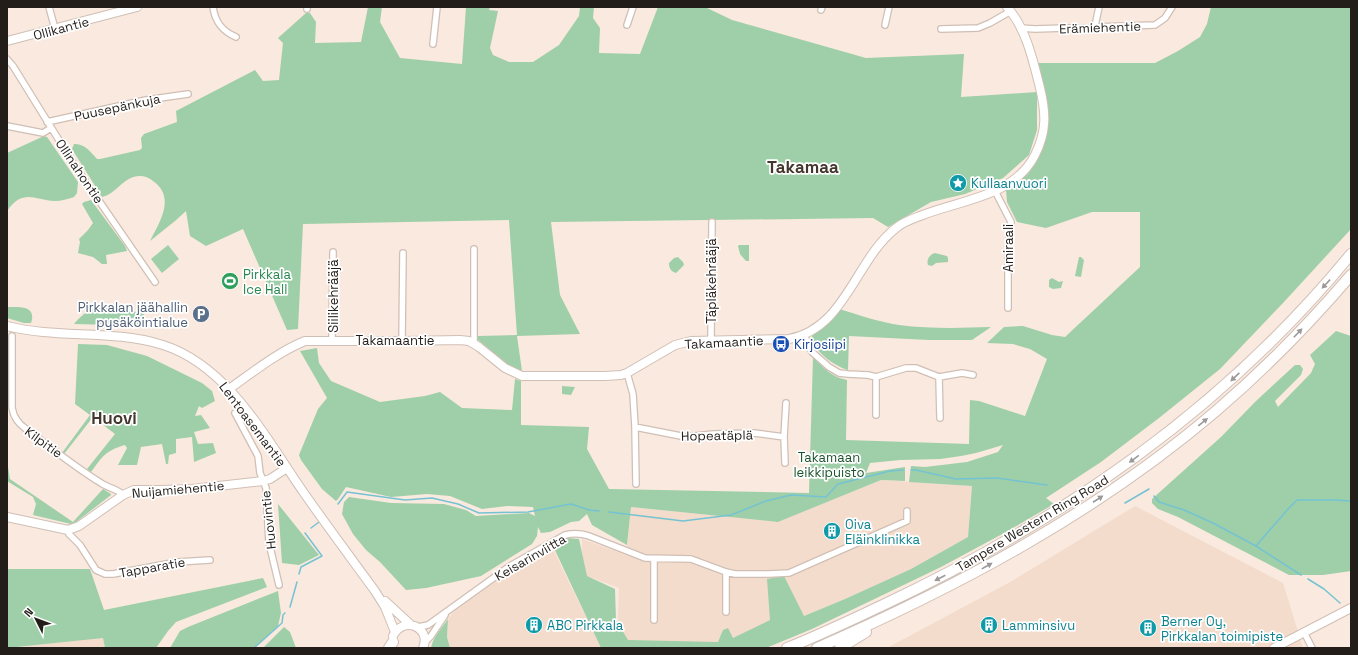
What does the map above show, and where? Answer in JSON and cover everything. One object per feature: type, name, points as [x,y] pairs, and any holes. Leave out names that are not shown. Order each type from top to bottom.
[{"type":"highway","name":"Tampere Western Ring Road","points":[[787,648],[857,618],[941,577],[1011,538],[1109,477],[1179,424],[1234,378],[1298,314],[1330,280],[1351,254]]},
{"type":"highway","name":"Tampere Western Ring Road","points":[[817,648],[946,588],[1018,549],[1106,494],[1159,456],[1216,411],[1262,369],[1308,323],[1351,274]]},
{"type":"highway","points":[[840,648],[902,609]]},
{"type":"street","points":[[49,7],[55,29]]},
{"type":"street","name":"Ollikantie","points":[[7,41],[137,7]]},
{"type":"street","points":[[213,7],[214,15],[219,25],[228,34],[236,37]]},
{"type":"street","points":[[433,44],[436,7]]},
{"type":"street","points":[[627,25],[632,7]]},
{"type":"street","points":[[885,25],[889,7]]},
{"type":"street","points":[[1095,26],[1099,7]]},
{"type":"street","name":"Erämiehentie","points":[[1020,28],[1035,29],[1155,25],[1165,18],[1172,7]]},
{"type":"street","points":[[941,29],[978,28],[990,23],[1009,9],[1020,28]]},
{"type":"street","name":"Takamaantie","points":[[229,389],[270,360],[305,340],[460,340],[474,344],[505,368],[522,376],[605,376],[622,375],[627,373],[675,345],[691,340],[789,339],[804,335],[821,324],[832,314],[878,248],[896,228],[905,222],[930,212],[995,191],[1015,179],[1031,163],[1040,145],[1045,127],[1044,105],[1028,47],[1020,28]]},
{"type":"street","name":"Ollinahontie","points":[[7,59],[13,66],[47,122],[155,282]]},
{"type":"street","name":"Puusepänkuja","points":[[47,122],[146,100],[188,94]]},
{"type":"street","points":[[7,126],[42,132],[51,128]]},
{"type":"street","name":"Amiraali","points":[[995,191],[1011,222],[1008,253],[1008,308]]},
{"type":"street","name":"Täpläkehrääjä","points":[[711,340],[712,222]]},
{"type":"street","points":[[474,249],[474,344]]},
{"type":"street","name":"Siilikehrääjä","points":[[332,340],[333,252]]},
{"type":"street","points":[[402,341],[403,253]]},
{"type":"street","name":"Lentoasemantie","points":[[7,326],[36,331],[116,335],[158,343],[179,352],[203,366],[229,389],[253,420],[386,607],[395,632]]},
{"type":"street","points":[[804,335],[812,352],[829,367],[839,372],[876,377],[906,368],[916,368],[939,377],[962,373],[973,375]]},
{"type":"street","name":"Kilpitie","points":[[12,336],[12,408],[14,417],[26,430],[90,476],[103,485],[120,492],[123,495]]},
{"type":"street","points":[[627,373],[633,394],[636,484]]},
{"type":"street","points":[[876,377],[876,415]]},
{"type":"street","points":[[939,377],[940,418]]},
{"type":"street","points":[[785,464],[784,437],[786,404]]},
{"type":"street","name":"Huovintie","points":[[235,413],[258,456],[262,481],[266,488],[269,543],[279,586]]},
{"type":"street","name":"Hopeatäplä","points":[[635,427],[686,437],[713,434],[754,433],[784,437]]},
{"type":"street","name":"Nuijamiehentie","points":[[68,530],[79,526],[123,495],[134,490],[192,489],[262,481],[270,479],[287,468]]},
{"type":"street","name":"Keisarinviitta","points":[[415,626],[428,625],[510,566],[565,535],[573,533],[580,533],[645,558],[691,559],[726,572],[750,575],[788,573],[907,521],[907,511]]},
{"type":"street","points":[[7,517],[68,530]]},
{"type":"street","name":"Tapparatie","points":[[68,530],[69,534],[80,545],[96,570],[105,574],[113,574],[177,562],[210,560]]},
{"type":"street","points":[[654,559],[654,620]]},
{"type":"street","points":[[726,572],[726,612]]},
{"type":"street","name":"Lentoasemantie","points":[[375,591],[398,614],[415,626]]},
{"type":"street","points":[[1274,648],[1351,608]]},
{"type":"street","name":"Keisarinviitta","points":[[424,645],[448,612]]},
{"type":"street","points":[[392,646],[395,632],[402,626],[415,626],[423,634],[424,645]]},
{"type":"street","points":[[1304,632],[1312,648]]},
{"type":"shaded area","points":[[881,480],[972,486],[968,537],[911,569],[845,599],[804,616],[721,645],[617,643],[619,588],[581,574],[582,539],[626,555],[631,507],[778,522]]},
{"type":"shaded area","points":[[1135,506],[1283,583],[1303,648],[887,648],[1012,581]]},
{"type":"shaded area","points":[[554,551],[601,648],[450,648],[447,637],[448,619],[456,609],[489,585]]},
{"type":"shaded area","points":[[103,637],[105,648],[13,648]]},
{"type":"green space","points":[[368,7],[382,7],[380,22],[400,58],[462,64],[466,7],[490,7],[489,10],[498,11],[490,48],[493,55],[509,62],[533,62],[559,45],[579,16],[580,7],[594,7],[593,18],[600,28],[599,53],[640,54],[658,7],[705,7],[732,20],[866,58],[964,54],[961,97],[1037,92],[1037,130],[1029,155],[1003,178],[965,194],[931,202],[888,227],[873,218],[551,222],[560,295],[580,334],[517,336],[522,371],[512,368],[478,340],[478,336],[517,335],[509,220],[303,224],[298,329],[287,330],[243,229],[206,246],[190,236],[186,211],[150,241],[164,210],[164,194],[160,187],[144,176],[136,176],[125,181],[111,193],[102,197],[72,149],[74,144],[81,145],[87,148],[97,159],[140,150],[142,148],[141,138],[144,134],[177,122],[176,111],[255,70],[263,81],[279,80],[283,43],[278,38],[306,13],[310,13],[316,22],[315,43],[361,42]]},
{"type":"green space","name":"Takamaan leikkipuisto","points":[[1211,7],[1351,7],[1351,229],[1220,369],[1101,462],[1046,498],[1054,504],[941,567],[812,629],[766,648],[601,648],[553,546],[567,538],[579,539],[587,576],[615,589],[616,620],[628,640],[718,642],[723,630],[728,628],[733,638],[770,620],[767,579],[784,576],[804,616],[911,569],[968,537],[972,486],[909,482],[911,466],[925,467],[967,462],[998,452],[1003,445],[976,453],[940,459],[900,460],[870,463],[866,473],[905,467],[905,481],[881,480],[778,522],[631,507],[627,545],[592,525],[587,514],[579,521],[571,522],[550,532],[541,533],[538,527],[537,536],[532,544],[481,576],[426,588],[406,590],[380,562],[366,550],[353,534],[342,514],[344,502],[349,497],[391,503],[444,504],[466,510],[476,516],[529,513],[535,516],[533,507],[507,506],[482,509],[450,496],[427,494],[391,497],[346,487],[336,501],[322,489],[301,460],[299,455],[318,409],[327,398],[300,351],[317,348],[319,363],[331,381],[380,402],[425,396],[440,392],[462,408],[512,410],[515,379],[521,381],[521,425],[589,427],[587,449],[609,489],[809,493],[813,357],[836,377],[847,380],[846,440],[969,444],[970,400],[979,401],[1025,416],[1047,359],[1030,349],[1013,344],[987,343],[1004,327],[1023,326],[1052,335],[1065,337],[1140,267],[1140,212],[1092,212],[1046,228],[1017,222],[1007,202],[1006,190],[1028,174],[1043,145],[1046,106],[1038,63],[1155,63],[1200,37],[1207,24]]},
{"type":"green space","points":[[44,136],[47,137],[78,182],[77,193],[74,197],[57,201],[24,197],[13,204],[7,211],[7,153]]},
{"type":"green space","points":[[91,200],[125,246],[127,251],[106,255],[107,264],[102,264],[93,257],[78,253],[80,242],[79,239],[93,223],[82,204]]},
{"type":"green space","points":[[168,245],[179,259],[162,273],[151,259]]},
{"type":"green space","points":[[739,245],[749,245],[749,261],[746,261],[740,254]]},
{"type":"green space","points":[[935,253],[947,256],[948,262],[936,263],[932,266],[928,265],[929,258]]},
{"type":"green space","points":[[678,257],[684,265],[676,273],[671,270],[669,263],[674,258]]},
{"type":"green space","points":[[1079,257],[1084,260],[1081,277],[1075,276]]},
{"type":"green space","points":[[1052,278],[1059,282],[1063,281],[1061,288],[1053,289],[1049,287],[1049,280]]},
{"type":"green space","points":[[112,306],[144,314],[144,328],[115,325],[74,324],[82,315],[95,308]]},
{"type":"green space","points":[[7,307],[21,307],[29,310],[32,317],[31,323],[24,323],[7,318]]},
{"type":"green space","points":[[839,309],[899,325],[934,328],[991,327],[972,340],[929,340],[849,336],[848,370],[828,359],[811,343],[812,336],[829,322]]},
{"type":"green space","points":[[1336,331],[1351,336],[1351,571],[1323,575],[1289,575],[1178,517],[1158,509],[1152,503],[1152,499],[1221,437],[1256,401],[1295,365],[1300,365],[1303,369],[1301,375],[1275,401],[1278,407],[1311,373],[1315,364],[1310,355]]},
{"type":"green space","points":[[78,344],[107,345],[147,356],[202,383],[212,391],[215,401],[202,408],[199,406],[195,416],[201,415],[210,428],[194,432],[198,444],[213,443],[216,453],[194,462],[192,437],[176,439],[176,453],[169,455],[168,464],[166,464],[162,444],[141,447],[137,465],[118,465],[127,448],[125,445],[105,455],[91,472],[87,469],[115,434],[93,417],[64,454],[62,453],[90,415],[75,404]]},
{"type":"green space","points":[[562,386],[575,387],[571,395],[562,394]]},
{"type":"green space","points":[[7,461],[10,479],[73,522],[103,489],[111,495],[76,522],[71,524],[33,515],[36,504],[33,497],[7,481]]},
{"type":"green space","points":[[278,504],[319,555],[299,565],[282,563]]},
{"type":"green space","points":[[7,569],[90,569],[104,610],[263,578],[267,587],[176,622],[156,648],[105,648],[103,638],[7,648]]},
{"type":"green space","points":[[278,591],[281,613],[278,626],[254,648],[170,648],[180,631]]},
{"type":"green space","points":[[448,619],[447,637],[450,648],[431,648],[436,636]]},
{"type":"green space","points":[[284,627],[290,632],[296,648],[263,648]]},
{"type":"waterway","points":[[609,512],[683,521],[731,515],[766,501],[791,495],[826,497],[838,484],[890,471],[903,470]]},
{"type":"waterway","points":[[911,470],[956,479],[997,478],[1047,485]]},
{"type":"waterway","points":[[1125,503],[1149,489]]},
{"type":"waterway","points":[[338,504],[347,492],[405,500],[432,498],[458,504],[479,513],[528,512],[571,504],[589,510],[599,511]]},
{"type":"waterway","points":[[1154,496],[1159,502],[1184,510],[1213,523],[1256,546],[1301,575]]},
{"type":"waterway","points":[[1256,546],[1297,500],[1351,501]]},
{"type":"waterway","points":[[311,528],[319,522]]},
{"type":"waterway","points":[[299,574],[301,567],[322,556],[305,533]]},
{"type":"waterway","points":[[1308,579],[1324,589],[1340,603]]},
{"type":"waterway","points":[[290,607],[297,582]]},
{"type":"waterway","points":[[254,648],[282,623],[283,615],[285,613]]},
{"type":"place","name":"Kullaanvuori","points":[[958,183]]},
{"type":"place","name":"Pirkkala Ice Hall","points":[[230,281]]},
{"type":"place","name":"Pirkkalan jäähallin pysäköintialue","points":[[201,314]]},
{"type":"place","name":"Kirjosiipi","points":[[781,344]]},
{"type":"place","name":"Oiva Eläinklinikka","points":[[832,531]]},
{"type":"place","name":"ABC Pirkkala","points":[[534,625]]},
{"type":"place","name":"Lamminsivu","points":[[989,625]]},
{"type":"place","name":"Berner Oy, Pirkkalan toimipiste","points":[[1148,628]]},
{"type":"district","name":"Takamaa","points":[[803,167]]},
{"type":"district","name":"Huovi","points":[[114,418]]}]
